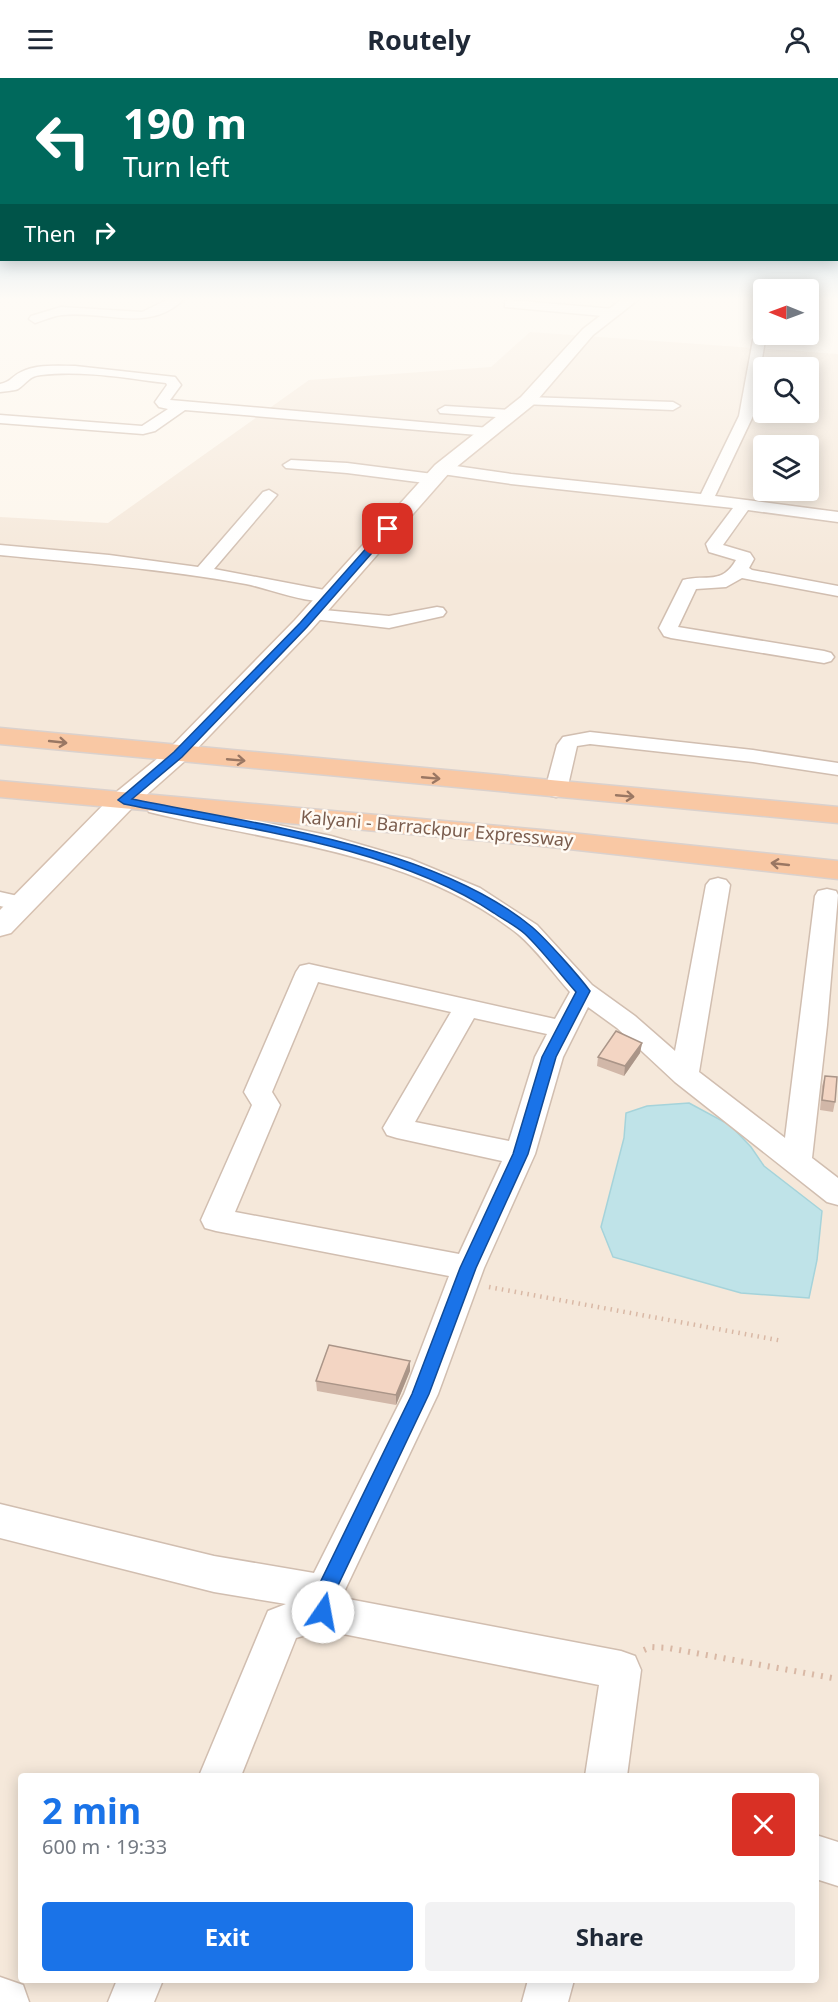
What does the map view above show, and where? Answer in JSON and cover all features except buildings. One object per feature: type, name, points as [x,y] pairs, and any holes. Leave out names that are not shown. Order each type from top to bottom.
[{"type":"highway","points":[[0,736],[838,815]]},
{"type":"highway","name":"Kalyani - Barrackpur Expressway","points":[[0,789],[542,838],[838,870]]},
{"type":"main road","points":[[0,927],[11,902],[178,754],[313,614],[438,474],[519,408],[536,389]]},
{"type":"street","points":[[0,405],[6,389]]},
{"type":"street","points":[[171,389],[162,403],[489,432]]},
{"type":"street","points":[[705,499],[746,416],[751,389]]},
{"type":"street","points":[[0,419],[143,430],[150,428],[181,406]]},
{"type":"street","points":[[432,409],[673,406]]},
{"type":"street","points":[[0,431],[19,421]]},
{"type":"street","points":[[291,465],[511,479],[705,499],[838,518]]},
{"type":"street","points":[[202,573],[269,495]]},
{"type":"street","points":[[744,504],[714,544],[715,548],[720,551],[746,559],[740,571],[726,582],[689,584],[668,628],[671,632],[824,657]]},
{"type":"street","points":[[0,550],[108,560],[246,579],[300,592],[329,596]]},
{"type":"street","points":[[740,571],[838,591]]},
{"type":"street","points":[[313,614],[389,622],[437,612]]},
{"type":"street","points":[[556,790],[570,741],[590,738],[753,756],[838,769]]},
{"type":"street","points":[[124,800],[323,841],[402,864],[472,893],[528,930],[583,991],[626,1022],[686,1075],[838,1194]]},
{"type":"street","points":[[686,1075],[718,885]]},
{"type":"street","points":[[797,1161],[827,896]]},
{"type":"street","points":[[467,1275],[216,1220],[266,1105],[258,1092],[309,972],[563,1029]]},
{"type":"street","points":[[221,1773],[282,1624],[324,1603],[421,1394],[467,1275],[520,1154],[549,1057],[583,991]]},
{"type":"street","points":[[467,1007],[397,1128],[520,1154]]},
{"type":"street","points":[[0,1521],[324,1603],[621,1670],[606,1773]]},
{"type":"street","points":[[819,1858],[838,1864]]},
{"type":"street","points":[[131,2002],[139,1983]]},
{"type":"street","points":[[545,2002],[550,1983]]},
{"type":"street","points":[[0,2001],[6,2002]]},
{"type":"path","points":[[467,1275],[783,1341]]},
{"type":"path","points":[[621,1670],[636,1654],[651,1647],[838,1679]]},
{"type":"shaded area","points":[[297,389],[753,389],[753,423],[819,423],[819,389],[838,389],[838,2002],[0,2002],[0,517],[108,523]]},
{"type":"water","points":[[689,1103],[730,1125],[751,1147],[764,1166],[822,1211],[817,1260],[809,1298],[741,1293],[613,1257],[601,1227],[624,1138],[626,1113],[647,1106]]},
{"type":"route","points":[[323,1612],[324,1593],[421,1394],[465,1283],[468,1268],[520,1154],[549,1057],[583,991],[528,930],[472,893],[437,878],[402,864],[323,841],[124,800],[178,754],[303,625],[388,529]]}]
